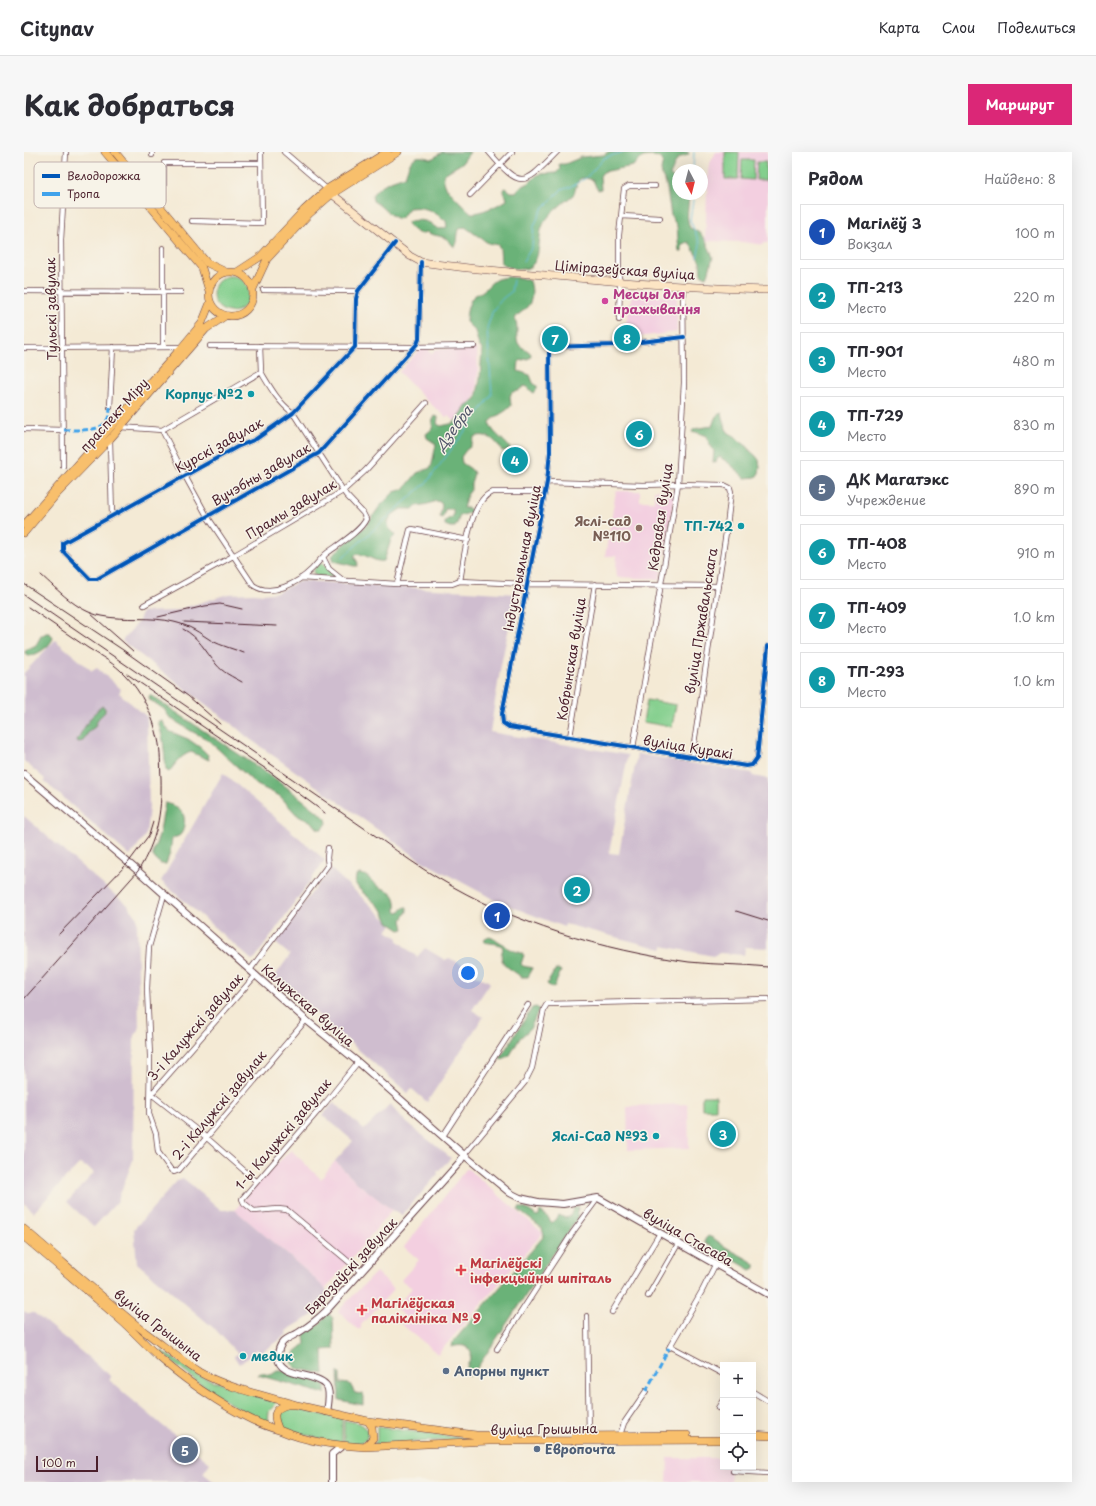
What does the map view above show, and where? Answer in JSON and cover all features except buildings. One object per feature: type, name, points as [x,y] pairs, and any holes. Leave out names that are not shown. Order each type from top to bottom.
[{"type":"main road","name":"праспект Міру","points":[[105,152],[113,162]]},
{"type":"main road","points":[[115,152],[123,162]]},
{"type":"main road","name":"праспект Міру","points":[[238,272],[260,257],[304,210],[387,152]]},
{"type":"main road","name":"праспект Міру","points":[[24,533],[56,495],[110,439],[206,329],[225,316],[236,316],[247,310],[253,300],[253,289],[267,259],[330,192],[398,152]]},
{"type":"main road","points":[[330,192],[410,256],[421,262]]},
{"type":"main road","name":"праспект Міру","points":[[24,525],[202,323],[210,303],[209,292],[202,268],[152,208]]},
{"type":"main road","points":[[161,208],[207,263],[226,272]]},
{"type":"main road","name":"Ціміразеўская вуліца","points":[[421,262],[619,282],[683,287],[768,290]]},
{"type":"main road","points":[[209,292],[213,281],[219,275],[226,272],[238,272],[247,279],[253,289]]},
{"type":"main road","points":[[210,303],[218,312],[225,316]]},
{"type":"main road","name":"вуліца Грышына","points":[[24,1229],[109,1303],[176,1356],[200,1372],[242,1389],[297,1405],[368,1421],[476,1435],[720,1440]]},
{"type":"main road","name":"вуліца Грышына","points":[[24,1237],[181,1375],[228,1407],[267,1427],[292,1436],[323,1444],[365,1447],[589,1438],[620,1435],[720,1435]]},
{"type":"main road","points":[[278,1430],[274,1417],[276,1410],[287,1405],[297,1405]]},
{"type":"main road","points":[[365,1447],[373,1438],[372,1427],[368,1421]]},
{"type":"main road","points":[[756,1436],[768,1436]]},
{"type":"main road","points":[[756,1440],[768,1440]]},
{"type":"street","name":"Тульскі завулак","points":[[65,162],[66,152]]},
{"type":"street","points":[[192,221],[262,223],[261,152]]},
{"type":"street","points":[[284,152],[330,192]]},
{"type":"street","points":[[489,152],[512,176],[520,180],[524,180],[535,174],[557,152]]},
{"type":"street","points":[[470,195],[512,152]]},
{"type":"street","points":[[166,163],[261,163]]},
{"type":"street","points":[[619,320],[619,234],[623,191],[625,187],[655,186]]},
{"type":"street","name":"Тульскі завулак","points":[[63,208],[61,240],[64,430],[63,466]]},
{"type":"street","points":[[621,216],[660,218]]},
{"type":"street","points":[[355,347],[356,299],[358,291],[395,243]]},
{"type":"street","points":[[163,248],[163,347]]},
{"type":"street","name":"Вучэбны завулак","points":[[63,551],[90,579],[98,579],[319,453],[417,344],[419,339],[421,262]]},
{"type":"street","name":"Кедравая вуліца","points":[[633,748],[678,484],[684,383],[683,287]]},
{"type":"street","points":[[24,291],[62,290],[181,292]]},
{"type":"street","points":[[263,290],[358,291]]},
{"type":"street","name":"Індустрыяльная вуліца","points":[[503,723],[502,714],[547,482],[550,452],[549,347],[615,345],[684,337]]},
{"type":"street","points":[[24,348],[191,346]]},
{"type":"street","points":[[210,346],[414,348],[474,346]]},
{"type":"street","points":[[162,430],[207,516],[253,585],[266,590],[277,589],[301,578],[312,569],[323,557],[364,523],[366,518],[344,491],[293,413],[283,406],[278,400],[261,372],[260,346]]},
{"type":"street","points":[[110,407],[113,347]]},
{"type":"street","name":"Курскі завулак","points":[[63,551],[63,543],[237,447],[256,439],[293,413],[355,347]]},
{"type":"street","points":[[120,427],[162,430],[261,372]]},
{"type":"street","name":"Прамы завулак","points":[[144,605],[233,556],[344,491],[426,402]]},
{"type":"street","points":[[24,429],[64,430]]},
{"type":"street","points":[[110,439],[112,516]]},
{"type":"street","points":[[547,482],[643,485],[678,484]]},
{"type":"street","name":"вуліца Пржавальскага","points":[[678,484],[724,485],[730,488],[731,492],[692,757]]},
{"type":"street","points":[[460,581],[468,540],[476,511],[482,500],[492,492],[544,492]]},
{"type":"street","points":[[397,584],[410,530],[412,529],[468,540]]},
{"type":"street","points":[[323,557],[330,569],[344,581]]},
{"type":"street","points":[[301,578],[397,584],[452,584],[460,581],[528,584],[662,584],[718,586]]},
{"type":"street","name":"Кобрынская вуліца","points":[[570,737],[595,584]]},
{"type":"street","name":"вуліца Куракі","points":[[503,723],[509,728],[746,766],[752,765],[757,758],[768,646]]},
{"type":"street","name":"Калужская вуліца","points":[[24,774],[138,871],[306,1020],[358,1062],[464,1155],[510,1193],[520,1198],[538,1202],[563,1204],[598,1198]]},
{"type":"street","name":"3-і Калужскі завулак","points":[[250,970],[328,865],[328,848]]},
{"type":"street","points":[[164,895],[149,947],[147,989],[150,1093],[207,1138],[256,1181]]},
{"type":"street","name":"3-і Калужскі завулак","points":[[150,1093],[159,1086],[256,975]]},
{"type":"street","points":[[464,1155],[525,1082],[532,1068],[544,1009],[547,1004],[768,999]]},
{"type":"street","points":[[442,1136],[528,1005]]},
{"type":"street","name":"2-і Калужскі завулак","points":[[150,1093],[149,1114],[156,1134],[158,1152],[167,1166],[174,1172],[179,1170],[207,1138],[306,1020]]},
{"type":"street","name":"1-ы Калужскі завулак","points":[[358,1062],[326,1102],[256,1181],[242,1199],[244,1203],[254,1211],[278,1209],[286,1210],[361,1272]]},
{"type":"street","name":"Бярозаўскі завулак","points":[[327,1412],[328,1390],[326,1385],[316,1379],[284,1368],[278,1360],[279,1350],[284,1341],[317,1320],[459,1163],[464,1155]]},
{"type":"street","points":[[497,1349],[569,1238],[598,1198]]},
{"type":"street","name":"вуліца Стасава","points":[[598,1198],[768,1294]]},
{"type":"street","points":[[612,1312],[660,1233]]},
{"type":"street","points":[[648,1296],[678,1244]]},
{"type":"street","points":[[716,1266],[670,1347],[720,1372]]},
{"type":"street","points":[[587,1316],[589,1438]]},
{"type":"street","points":[[620,1435],[624,1423],[646,1390]]},
{"type":"street","points":[[756,1394],[768,1401]]},
{"type":"street","points":[[323,1444],[332,1454],[332,1482]]},
{"type":"street","points":[[332,1454],[342,1446]]},
{"type":"street","points":[[733,1471],[768,1473]]},
{"type":"shaded area","points":[[716,152],[768,152],[768,243],[764,243],[764,245],[742,242],[705,241],[707,200],[708,200],[708,169]]},
{"type":"shaded area","points":[[632,294],[677,295],[677,332],[630,338],[629,335],[624,334]]},
{"type":"shaded area","points":[[421,348],[429,349],[432,353],[436,349],[477,349],[478,372],[476,393],[469,412],[458,424],[449,416],[446,417],[425,399],[399,372]]},
{"type":"shaded area","name":"Яслі-сад №110","points":[[654,490],[675,491],[660,579],[617,577],[617,556],[605,556],[616,491],[640,491],[640,501],[654,501]]},
{"type":"shaded area","points":[[304,581],[516,594],[501,665],[490,732],[628,755],[609,853],[619,854],[637,754],[751,773],[753,776],[768,779],[768,948],[745,947],[744,955],[720,953],[713,956],[663,946],[662,949],[565,924],[564,927],[497,901],[422,861],[247,737],[122,641],[139,621],[142,612],[174,611],[228,594],[264,594],[278,592],[298,582]]},
{"type":"shaded area","points":[[55,640],[92,671],[97,668],[121,689],[119,693],[147,717],[149,807],[146,834],[130,856],[44,781],[45,779],[24,761],[24,673]]},
{"type":"shaded area","points":[[223,773],[325,860],[253,961],[161,881]]},
{"type":"shaded area","points":[[24,816],[128,905],[137,917],[139,1031],[134,1035],[133,1160],[117,1202],[94,1227],[67,1202],[94,1173],[89,1168],[79,1164],[34,1212],[24,1203]]},
{"type":"shaded area","points":[[331,869],[392,925],[387,931],[398,938],[398,941],[417,957],[425,948],[445,960],[449,958],[466,966],[468,973],[487,980],[490,983],[472,1010],[483,1017],[427,1102],[412,1089],[408,1093],[345,1038],[328,1027],[329,1025],[315,1012],[273,979],[290,955],[273,941]]},
{"type":"shaded area","points":[[334,1102],[364,1130],[390,1104],[407,1123],[451,1158],[437,1172],[438,1174],[402,1215],[392,1210],[355,1181],[335,1161],[353,1141],[323,1115]]},
{"type":"shaded area","points":[[688,1104],[689,1148],[628,1150],[627,1106]]},
{"type":"shaded area","points":[[291,1150],[321,1179],[335,1161],[355,1181],[392,1210],[325,1290],[311,1275],[235,1210],[259,1181]]},
{"type":"shaded area","name":"Магілёўскі інфекцыйны шпіталь","points":[[467,1168],[543,1233],[438,1354],[400,1323],[405,1317],[395,1308],[412,1288],[401,1280],[419,1260],[404,1247]]},
{"type":"shaded area","points":[[183,1178],[221,1210],[235,1210],[311,1275],[332,1296],[319,1311],[286,1331],[288,1334],[261,1353],[257,1349],[251,1356],[239,1364],[234,1356],[238,1354],[216,1330],[137,1263],[134,1229],[178,1180]]},
{"type":"shaded area","points":[[376,1272],[394,1289],[361,1325],[361,1329],[357,1329],[338,1311]]},
{"type":"shaded area","points":[[24,1311],[27,1313],[34,1313],[106,1372],[111,1377],[109,1380],[163,1426],[210,1463],[203,1473],[214,1482],[24,1482]]},
{"type":"shaded area","points":[[668,1458],[720,1458],[720,1470],[730,1470],[731,1482],[667,1482]]},
{"type":"green space","points":[[442,152],[470,152],[462,163],[444,174],[444,182],[446,187],[463,206],[470,212],[475,213],[507,200],[503,192],[504,189],[506,188],[511,192],[516,192],[519,188],[529,183],[536,176],[540,174],[556,173],[560,169],[559,164],[565,164],[582,157],[604,155],[608,152],[688,152],[689,154],[677,160],[675,164],[672,164],[670,175],[672,178],[672,200],[688,200],[687,215],[690,228],[702,236],[713,257],[708,275],[706,277],[701,274],[700,262],[689,242],[682,244],[682,252],[679,252],[677,226],[671,216],[667,188],[662,176],[661,170],[663,161],[658,157],[643,157],[633,166],[603,172],[600,176],[601,189],[599,190],[597,189],[593,180],[584,178],[579,180],[574,194],[544,222],[538,254],[532,266],[526,269],[518,269],[501,263],[500,248],[498,245],[488,243],[465,227],[460,228],[459,230],[455,247],[446,238],[426,232],[420,234],[410,228],[408,222],[416,220],[428,222],[440,229],[447,227],[446,221],[429,210],[409,208],[402,217],[398,219],[373,201],[372,195],[379,188],[391,181],[405,176],[413,160],[419,157],[432,159]]},
{"type":"green space","points":[[725,152],[739,152],[738,179],[725,179]]},
{"type":"green space","points":[[742,160],[754,160],[753,180],[741,179]]},
{"type":"green space","points":[[757,162],[766,162],[766,180],[756,180]]},
{"type":"green space","points":[[235,276],[244,281],[248,287],[248,301],[244,307],[235,312],[227,312],[218,307],[214,301],[213,290],[218,281],[224,277]]},
{"type":"green space","points":[[508,277],[521,278],[530,281],[531,284],[532,296],[530,303],[515,319],[517,325],[518,343],[531,354],[530,358],[519,361],[518,371],[530,375],[533,383],[537,386],[534,393],[528,387],[524,386],[518,391],[512,392],[510,396],[511,406],[490,422],[492,429],[510,448],[509,450],[502,451],[491,438],[483,436],[474,437],[470,447],[461,457],[462,463],[474,473],[471,490],[467,495],[463,508],[469,508],[471,510],[470,513],[459,517],[455,527],[445,525],[445,521],[453,516],[453,509],[445,509],[443,517],[441,518],[442,505],[440,502],[436,501],[417,506],[414,509],[401,509],[392,515],[388,522],[389,528],[396,535],[391,540],[384,561],[377,561],[364,555],[357,554],[354,556],[358,563],[357,566],[334,561],[332,555],[366,526],[380,506],[394,492],[404,489],[417,473],[430,468],[436,444],[427,438],[426,434],[433,426],[432,422],[435,416],[438,417],[437,424],[441,426],[454,423],[465,406],[476,399],[480,379],[482,349],[479,346],[475,331],[466,322],[466,316],[471,299],[474,296],[483,291],[494,280]]},
{"type":"green space","points":[[722,413],[728,432],[748,447],[759,460],[759,473],[756,477],[745,478],[720,457],[717,459],[716,463],[713,462],[714,451],[706,436],[696,432],[693,433],[692,431],[694,429],[712,426],[716,416]]},
{"type":"green space","points":[[321,563],[325,565],[333,577],[318,576],[314,574],[314,570],[318,564]]},
{"type":"green space","points":[[46,633],[50,633],[53,638],[49,645],[38,653],[27,656],[25,653],[26,650],[36,645],[41,636]]},
{"type":"green space","points":[[150,695],[280,782],[326,819],[327,823],[323,829],[318,829],[312,822],[296,814],[280,796],[257,785],[207,739],[170,718],[164,709],[150,700]]},
{"type":"green space","points":[[647,700],[676,705],[672,727],[643,722]]},
{"type":"green space","points":[[103,706],[105,708],[105,712],[98,719],[95,727],[89,731],[83,741],[77,741],[92,716]]},
{"type":"green space","points":[[158,721],[162,721],[169,731],[188,739],[201,748],[208,755],[209,760],[191,752],[181,758],[169,772],[166,770],[163,740]]},
{"type":"green space","points":[[165,803],[180,810],[184,816],[184,822],[179,836],[172,839],[170,853],[166,864],[161,864],[153,856],[153,851],[159,836]]},
{"type":"green space","points":[[360,874],[366,876],[378,886],[388,890],[394,895],[396,900],[396,911],[399,912],[407,907],[407,911],[402,920],[404,929],[400,930],[388,922],[382,909],[360,890],[355,883],[356,876]]},
{"type":"green space","points":[[489,937],[497,940],[509,949],[524,955],[521,964],[532,968],[528,977],[521,977],[506,966],[501,954],[503,949],[502,946],[484,942],[485,938]]},
{"type":"green space","points":[[558,969],[561,971],[554,987],[550,987],[547,984],[555,970]]},
{"type":"green space","points":[[536,1007],[539,1009],[530,1029],[520,1038],[510,1055],[501,1060],[500,1058],[532,1008]]},
{"type":"green space","points":[[702,1096],[716,1096],[716,1109],[702,1109]]},
{"type":"green space","points":[[578,1207],[578,1217],[473,1374],[469,1376],[467,1366],[471,1358],[470,1350],[465,1346],[452,1347],[453,1342],[544,1236],[542,1228],[518,1210],[519,1208],[526,1209],[536,1216],[539,1215],[540,1211],[547,1216],[552,1223],[559,1215],[565,1218],[570,1216],[574,1208]]},
{"type":"green space","points":[[708,1236],[755,1264],[755,1268],[751,1270],[705,1243],[705,1239]]},
{"type":"green space","points":[[328,1313],[333,1318],[334,1349],[323,1350],[324,1374],[296,1368],[292,1364],[295,1352],[305,1344],[304,1335],[320,1323]]},
{"type":"green space","points":[[162,1351],[199,1376],[277,1403],[269,1411],[268,1423],[238,1408],[212,1392],[174,1363],[161,1352]]},
{"type":"green space","points":[[277,1371],[282,1371],[321,1382],[325,1386],[325,1394],[258,1375],[260,1373],[271,1375]]},
{"type":"green space","points":[[338,1372],[340,1374],[340,1383],[350,1384],[355,1393],[363,1394],[363,1405],[339,1400]]},
{"type":"green space","points":[[292,1408],[342,1419],[342,1444],[287,1430],[280,1422],[280,1412],[285,1409]]},
{"type":"green space","points":[[344,1420],[358,1423],[365,1427],[367,1430],[366,1440],[360,1443],[344,1444]]},
{"type":"green space","points":[[377,1427],[472,1439],[374,1444],[377,1440]]},
{"type":"waterway","name":"Дзебра","points":[[523,262],[532,247],[534,226],[542,209],[561,190],[586,178],[604,158],[623,152]]},
{"type":"waterway","points":[[693,164],[694,152]]},
{"type":"waterway","points":[[693,200],[690,220],[700,244],[697,258]]},
{"type":"waterway","name":"Дзебра","points":[[343,557],[427,482],[492,395],[487,328],[493,310],[503,298],[511,292],[513,280]]},
{"type":"railway","points":[[41,575],[68,599],[84,610],[101,616],[156,619],[174,622],[190,627],[216,643],[244,653]]},
{"type":"railway","points":[[24,584],[123,650],[188,696],[220,724]]},
{"type":"railway","points":[[24,595],[410,860],[431,874],[467,894],[528,922],[591,942],[656,957],[689,962],[768,967]]},
{"type":"railway","points":[[158,617],[220,604],[242,609]]},
{"type":"railway","points":[[24,999],[138,871],[154,837],[159,815],[161,791],[158,739],[150,713],[137,689],[121,671],[103,657],[28,607]]},
{"type":"railway","points":[[91,614],[133,651]]},
{"type":"railway","points":[[184,622],[277,626]]},
{"type":"railway","points":[[183,629],[198,640],[221,669],[242,682]]},
{"type":"railway","points":[[127,674],[200,724]]},
{"type":"railway","points":[[196,722],[266,769],[325,813]]},
{"type":"railway","points":[[59,934],[128,863],[149,835],[153,822]]},
{"type":"railway","points":[[736,911],[768,921]]},
{"type":"marked path","points":[[64,430],[87,430],[101,426],[106,422],[109,416],[110,407]]},
{"type":"marked path","points":[[646,1391],[669,1348]]},
{"type":"cycle path","points":[[395,243],[358,291],[356,299],[355,347],[293,413],[256,439],[237,447],[63,543],[63,551],[90,579],[97,579],[319,453],[417,344],[419,339],[421,262]]},
{"type":"cycle path","points":[[684,337],[615,345],[549,347],[550,452],[547,482],[502,714],[503,723],[509,727],[746,766],[752,765],[757,758],[768,646]]},
{"type":"place","name":"Месцы для пражывання","points":[[605,301]]},
{"type":"place","name":"ТП-293","points":[[627,338]]},
{"type":"place","name":"ТП-409","points":[[555,339]]},
{"type":"place","name":"Корпус №2","points":[[251,394]]},
{"type":"place","name":"ТП-408","points":[[639,434]]},
{"type":"place","name":"ТП-729","points":[[515,460]]},
{"type":"place","name":"ТП-742","points":[[741,526]]},
{"type":"place","name":"Яслі-сад №110","points":[[639,528]]},
{"type":"place","name":"ТП-213","points":[[577,890]]},
{"type":"place","name":"Магілёў 3","points":[[497,916]]},
{"type":"place","name":"ТП-901","points":[[723,1134]]},
{"type":"place","name":"Яслі-Сад №93","points":[[656,1136]]},
{"type":"place","name":"Магілёўскі інфекцыйны шпіталь","points":[[461,1270]]},
{"type":"place","name":"Магілёўская паліклініка № 9","points":[[362,1310]]},
{"type":"place","name":"медик","points":[[243,1356]]},
{"type":"place","name":"Апорны пункт","points":[[446,1371]]},
{"type":"place","name":"Европочта","points":[[537,1449]]},
{"type":"place","name":"ДК Магатэкс","points":[[185,1450]]}]
